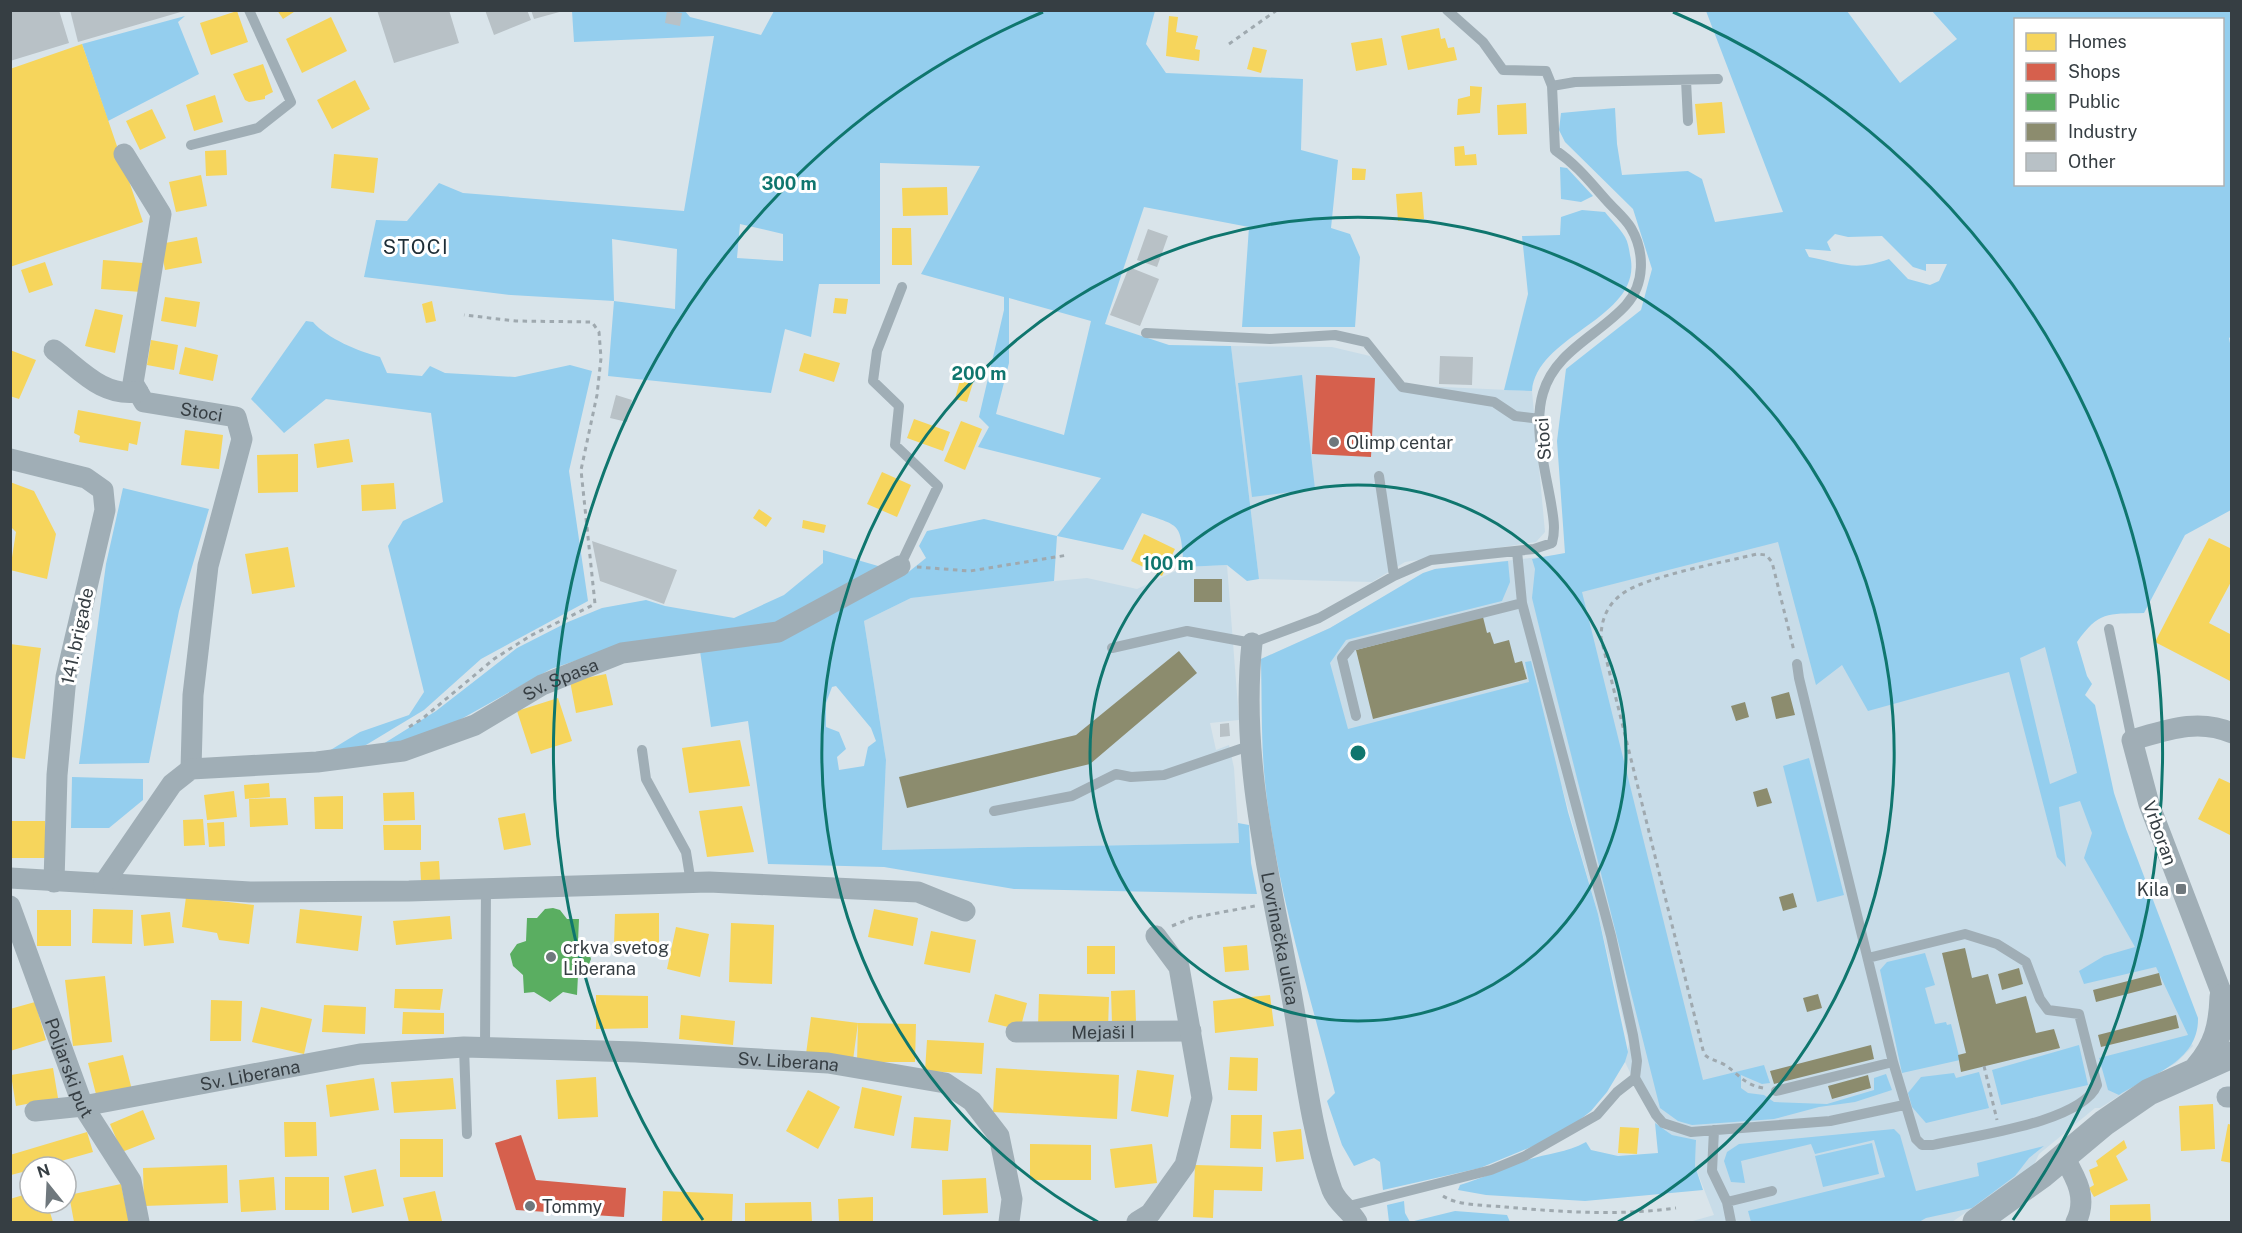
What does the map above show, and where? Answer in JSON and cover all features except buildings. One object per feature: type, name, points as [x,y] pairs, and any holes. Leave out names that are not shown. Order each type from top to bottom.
[{"type":"street","points":[[54,350],[101,387],[124,394],[138,392],[133,383],[161,214],[124,154]]},
{"type":"street","name":"Stoci","points":[[138,392],[144,402],[236,417],[242,439],[208,566],[193,695],[191,769]]},
{"type":"street","name":"141. brigade","points":[[10,459],[86,478],[103,490],[105,510],[66,677],[57,776],[54,882]]},
{"type":"street","name":"Sv. Spasa","points":[[191,769],[317,762],[403,751],[475,725],[542,685],[621,653],[778,632],[900,566]]},
{"type":"street","name":"Lovrinačka ulica","points":[[1252,643],[1249,746],[1274,903],[1307,1088],[1333,1191],[1351,1215]]},
{"type":"street","points":[[2132,740],[2189,725],[2217,727],[2232,733]]},
{"type":"street","name":"Vrboran","points":[[2132,740],[2148,804],[2228,1008]]},
{"type":"street","points":[[104,884],[172,784],[191,769]]},
{"type":"street","points":[[10,879],[250,892],[691,882],[918,891],[966,911]]},
{"type":"street","name":"Poljarski put","points":[[10,906],[83,1106],[131,1181],[139,1222]]},
{"type":"street","points":[[1144,1218],[1185,1165],[1202,1098],[1179,967],[1158,939]]},
{"type":"street","points":[[2198,1068],[2214,1047],[2228,1008]]},
{"type":"street","name":"Mejaši I","points":[[1016,1032],[1191,1031]]},
{"type":"street","name":"Sv. Liberana","points":[[35,1111],[83,1106],[360,1054],[474,1046],[828,1063],[945,1083],[972,1101],[999,1136],[1012,1198],[1009,1222]]},
{"type":"street","points":[[1976,1222],[2064,1157],[2104,1123],[2139,1099],[2198,1068],[2232,1055]]},
{"type":"street","points":[[2064,1157],[2077,1179],[2082,1200],[2082,1210],[2076,1222]]},
{"type":"lane","points":[[191,145],[258,128],[291,102],[249,10]]},
{"type":"lane","points":[[1447,10],[1483,42],[1503,70],[1546,71],[1552,86],[1575,82],[1718,79]]},
{"type":"lane","points":[[1686,80],[1688,121]]},
{"type":"lane","name":"Stoci","points":[[1252,643],[1319,618],[1394,576],[1431,560],[1544,547],[1552,543],[1554,536],[1540,419],[1542,396],[1548,378],[1576,347],[1626,305],[1634,295],[1642,266],[1631,228],[1584,174],[1555,150],[1552,86]]},
{"type":"lane","points":[[900,566],[938,486],[895,445],[899,406],[873,381],[877,351],[902,287]]},
{"type":"lane","points":[[1146,333],[1270,339],[1335,335],[1345,337],[1366,342],[1402,387],[1494,402],[1515,416],[1540,419]]},
{"type":"lane","points":[[1379,476],[1394,576]]},
{"type":"lane","points":[[1517,550],[1522,603],[1611,936],[1633,1035],[1637,1061],[1635,1078],[1656,1115],[1663,1123],[1691,1132],[1830,1121],[1904,1105]]},
{"type":"lane","points":[[1356,716],[1342,658],[1352,646],[1522,603]]},
{"type":"lane","points":[[2109,628],[2132,740]]},
{"type":"lane","points":[[1112,648],[1187,632],[1252,643]]},
{"type":"lane","points":[[1797,663],[1893,1062],[1916,1139],[1922,1144],[1933,1145],[2061,1115],[2094,1091],[2097,1085],[2079,1014],[2048,1010],[2040,999],[2026,962],[1997,944],[1965,934],[1868,958]]},
{"type":"lane","points":[[994,811],[1072,796],[1116,774],[1131,777],[1164,775],[1249,746]]},
{"type":"lane","points":[[642,750],[646,779],[686,852],[691,882]]},
{"type":"lane","points":[[467,1134],[486,888]]},
{"type":"lane","points":[[1776,1091],[1893,1062]]},
{"type":"lane","points":[[1351,1215],[1428,1186],[1491,1170],[1556,1140],[1597,1115],[1617,1092],[1635,1078]]},
{"type":"lane","points":[[1714,1130],[1712,1171],[1727,1202],[1731,1222]]},
{"type":"lane","points":[[1727,1202],[1772,1191]]},
{"type":"path","points":[[1229,44],[1277,10]]},
{"type":"path","points":[[403,730],[422,719],[494,659],[530,636],[595,604],[581,470],[597,395],[601,358],[599,332],[592,322],[516,321],[464,315]]},
{"type":"path","points":[[1776,1091],[1749,1085],[1725,1065],[1710,1060],[1704,1054],[1600,638],[1601,622],[1610,606],[1623,593],[1648,582],[1757,554],[1766,555],[1772,562],[1797,663]]},
{"type":"path","points":[[900,566],[970,571],[1068,555]]},
{"type":"path","points":[[1158,939],[1176,923],[1191,918],[1274,903]]},
{"type":"path","points":[[1984,1066],[1998,1121]]},
{"type":"path","points":[[1428,1186],[1449,1200],[1491,1206],[1580,1213],[1676,1208]]},
{"type":"shaded area","points":[[572,11],[685,11],[690,17],[761,35],[774,11],[1155,11],[1146,44],[1166,73],[1303,79],[1301,150],[1338,160],[1331,228],[1350,234],[1360,257],[1355,327],[1242,327],[1249,227],[1144,207],[1105,324],[1169,345],[1231,346],[1259,579],[1247,581],[1227,565],[1184,567],[1182,542],[1177,529],[1165,521],[1142,513],[1123,550],[1057,536],[1101,478],[978,447],[989,427],[979,417],[1004,310],[1004,297],[921,274],[980,166],[880,163],[880,284],[819,284],[811,337],[785,329],[771,393],[608,376],[614,301],[511,295],[364,277],[376,220],[407,221],[439,183],[463,193],[684,211],[714,36],[574,42]],"holes":[[[740,224],[783,234],[783,261],[737,258]],[[612,239],[677,249],[675,309],[614,301]],[[1009,298],[1091,321],[1064,435],[996,414],[1009,363]]]},
{"type":"shaded area","points":[[1706,11],[1847,11],[1900,83],[1957,39],[1932,11],[2231,11],[2232,336],[2229,338],[2232,354],[2231,510],[2185,535],[2144,613],[2112,614],[2098,619],[2077,642],[2087,676],[2092,684],[2085,695],[2095,705],[2114,793],[2198,1018],[2191,1046],[2182,1056],[2171,1066],[2119,1095],[2108,1090],[2099,1058],[2188,1035],[2156,967],[2084,984],[2079,971],[2104,956],[2135,947],[2084,858],[2092,833],[2080,801],[2059,807],[2066,867],[2057,857],[2009,672],[1868,711],[1842,665],[1816,685],[1778,542],[1582,592],[1703,1080],[1764,1065],[1770,1083],[1762,1084],[1741,1075],[1741,1088],[1748,1093],[1764,1095],[1774,1102],[1827,1104],[1874,1090],[1874,1078],[1886,1074],[1892,1090],[1855,1102],[1819,1107],[1774,1119],[1692,1125],[1678,1121],[1660,1108],[1532,598],[1535,569],[1532,559],[1565,553],[1557,441],[1566,369],[1641,310],[1652,269],[1633,209],[1565,142],[1559,130],[1561,113],[1615,108],[1622,175],[1688,171],[1702,179],[1715,222],[1783,212]],"holes":[[[1835,234],[1848,237],[1882,236],[1913,267],[1926,271],[1926,264],[1947,264],[1939,281],[1930,285],[1908,279],[1889,259],[1857,266],[1809,257],[1805,249],[1831,251],[1827,242]],[[2045,647],[2077,773],[2050,784],[2020,658]]]},
{"type":"shaded area","points":[[185,16],[178,22],[199,74],[108,121],[82,44]]},
{"type":"shaded area","points":[[1560,167],[1567,168],[1593,196],[1581,202],[1561,199]]},
{"type":"shaded area","points":[[1582,210],[1605,212],[1621,230],[1629,248],[1630,277],[1622,295],[1607,310],[1552,354],[1538,371],[1532,391],[1504,390],[1528,294],[1522,236],[1560,235],[1561,217]]},
{"type":"shaded area","points":[[306,321],[313,322],[344,344],[380,357],[387,373],[422,376],[430,366],[445,373],[515,377],[570,365],[592,371],[569,471],[588,601],[481,659],[424,710],[356,751],[324,754],[360,732],[409,715],[424,692],[388,546],[403,521],[443,502],[431,413],[326,399],[284,433],[251,399]]},
{"type":"shaded area","points":[[1231,346],[1332,347],[1370,356],[1397,385],[1532,391],[1545,532],[1536,542],[1405,562],[1372,582],[1259,579]]},
{"type":"shaded area","points":[[1302,375],[1315,489],[1252,497],[1238,383]]},
{"type":"shaded area","points":[[1998,475],[2050,662],[2089,815],[2193,1046],[2176,1063],[2147,1078],[2100,1108],[2095,1108],[2039,1154],[2034,1165],[1952,1222],[1689,1222],[1714,1215],[1695,1166],[1696,1141],[1672,1135],[1655,1123],[1625,1062],[1629,1044],[1598,914],[1562,787],[1265,781],[1261,659],[1330,628],[1435,569],[1565,554]]},
{"type":"shaded area","points":[[123,488],[209,509],[179,611],[149,763],[79,764],[106,564]]},
{"type":"shaded area","points":[[984,519],[1057,536],[1054,581],[911,598],[864,621],[886,760],[882,850],[1239,843],[1238,823],[1249,825],[1251,863],[1257,894],[1014,889],[884,867],[768,864],[748,721],[711,727],[700,651],[906,574],[926,558],[919,546],[927,531]],"holes":[[[836,686],[871,728],[876,741],[868,747],[864,766],[839,770],[837,757],[846,749],[839,732],[826,727],[826,703],[832,687]]]},
{"type":"shaded area","points":[[823,550],[885,568],[762,629],[607,650],[551,669],[438,732],[375,749],[436,711],[517,648],[568,622],[602,608],[646,600],[665,606],[734,618],[784,595],[823,563]]},
{"type":"shaded area","points":[[1508,561],[1510,582],[1502,601],[1346,640],[1330,663],[1348,729],[1529,682],[1525,662],[1531,661],[1568,812],[1598,914],[1628,1052],[1625,1062],[1607,1092],[1591,1111],[1573,1125],[1536,1145],[1480,1168],[1383,1190],[1380,1162],[1374,1158],[1354,1166],[1342,1145],[1327,1101],[1335,1093],[1294,939],[1270,822],[1263,752],[1261,659],[1330,628],[1423,573],[1435,569]]},
{"type":"shaded area","points":[[1227,565],[1239,720],[1210,723],[1216,750],[1229,745],[1234,768],[1239,843],[882,850],[886,760],[864,621],[911,598],[970,589],[1087,578],[1137,589],[1184,567]]},
{"type":"shaded area","points":[[1809,758],[1844,895],[1817,902],[1783,766]]},
{"type":"shaded area","points":[[72,777],[143,779],[143,800],[109,828],[71,828]]},
{"type":"shaded area","points":[[1925,953],[1935,985],[1925,988],[1935,1024],[1946,1022],[1947,1025],[1951,1024],[1960,1060],[1902,1073],[1880,970],[1887,962]]},
{"type":"shaded area","points":[[2079,1045],[2088,1085],[2001,1105],[1992,1070]]},
{"type":"shaded area","points":[[1979,1072],[1989,1108],[1926,1123],[1912,1107],[1908,1093],[1921,1077],[1954,1073],[1956,1078]]},
{"type":"shaded area","points":[[1655,1123],[1672,1135],[1696,1140],[1695,1166],[1703,1190],[1585,1201],[1486,1195],[1458,1190],[1460,1185],[1527,1160],[1564,1151],[1586,1142],[1591,1150],[1618,1156],[1658,1153]]},
{"type":"shaded area","points":[[1894,1129],[1900,1135],[1916,1191],[1979,1176],[1977,1163],[2044,1146],[2029,1158],[2015,1176],[1972,1208],[1926,1218],[1919,1222],[1751,1222],[1748,1211],[1885,1177],[1874,1140],[1815,1154],[1811,1144],[1741,1161],[1745,1183],[1731,1182],[1724,1161],[1727,1152],[1739,1144]]},
{"type":"shaded area","points":[[1872,1143],[1879,1174],[1823,1187],[1815,1156]]},
{"type":"shaded area","points":[[1404,1201],[1405,1213],[1410,1222],[1389,1222],[1387,1205]]},
{"type":"shaded area","points":[[1455,1211],[1507,1215],[1510,1222],[1410,1222]]},
{"type":"place","name":"Olimp centar","points":[[1334,442]]},
{"type":"place","name":"Kila","points":[[2181,889]]},
{"type":"place","name":"crkva svetog Liberana","points":[[551,957]]},
{"type":"place","name":"Tommy","points":[[530,1206]]},
{"type":"district","name":"STOCI","points":[[416,247]]}]
